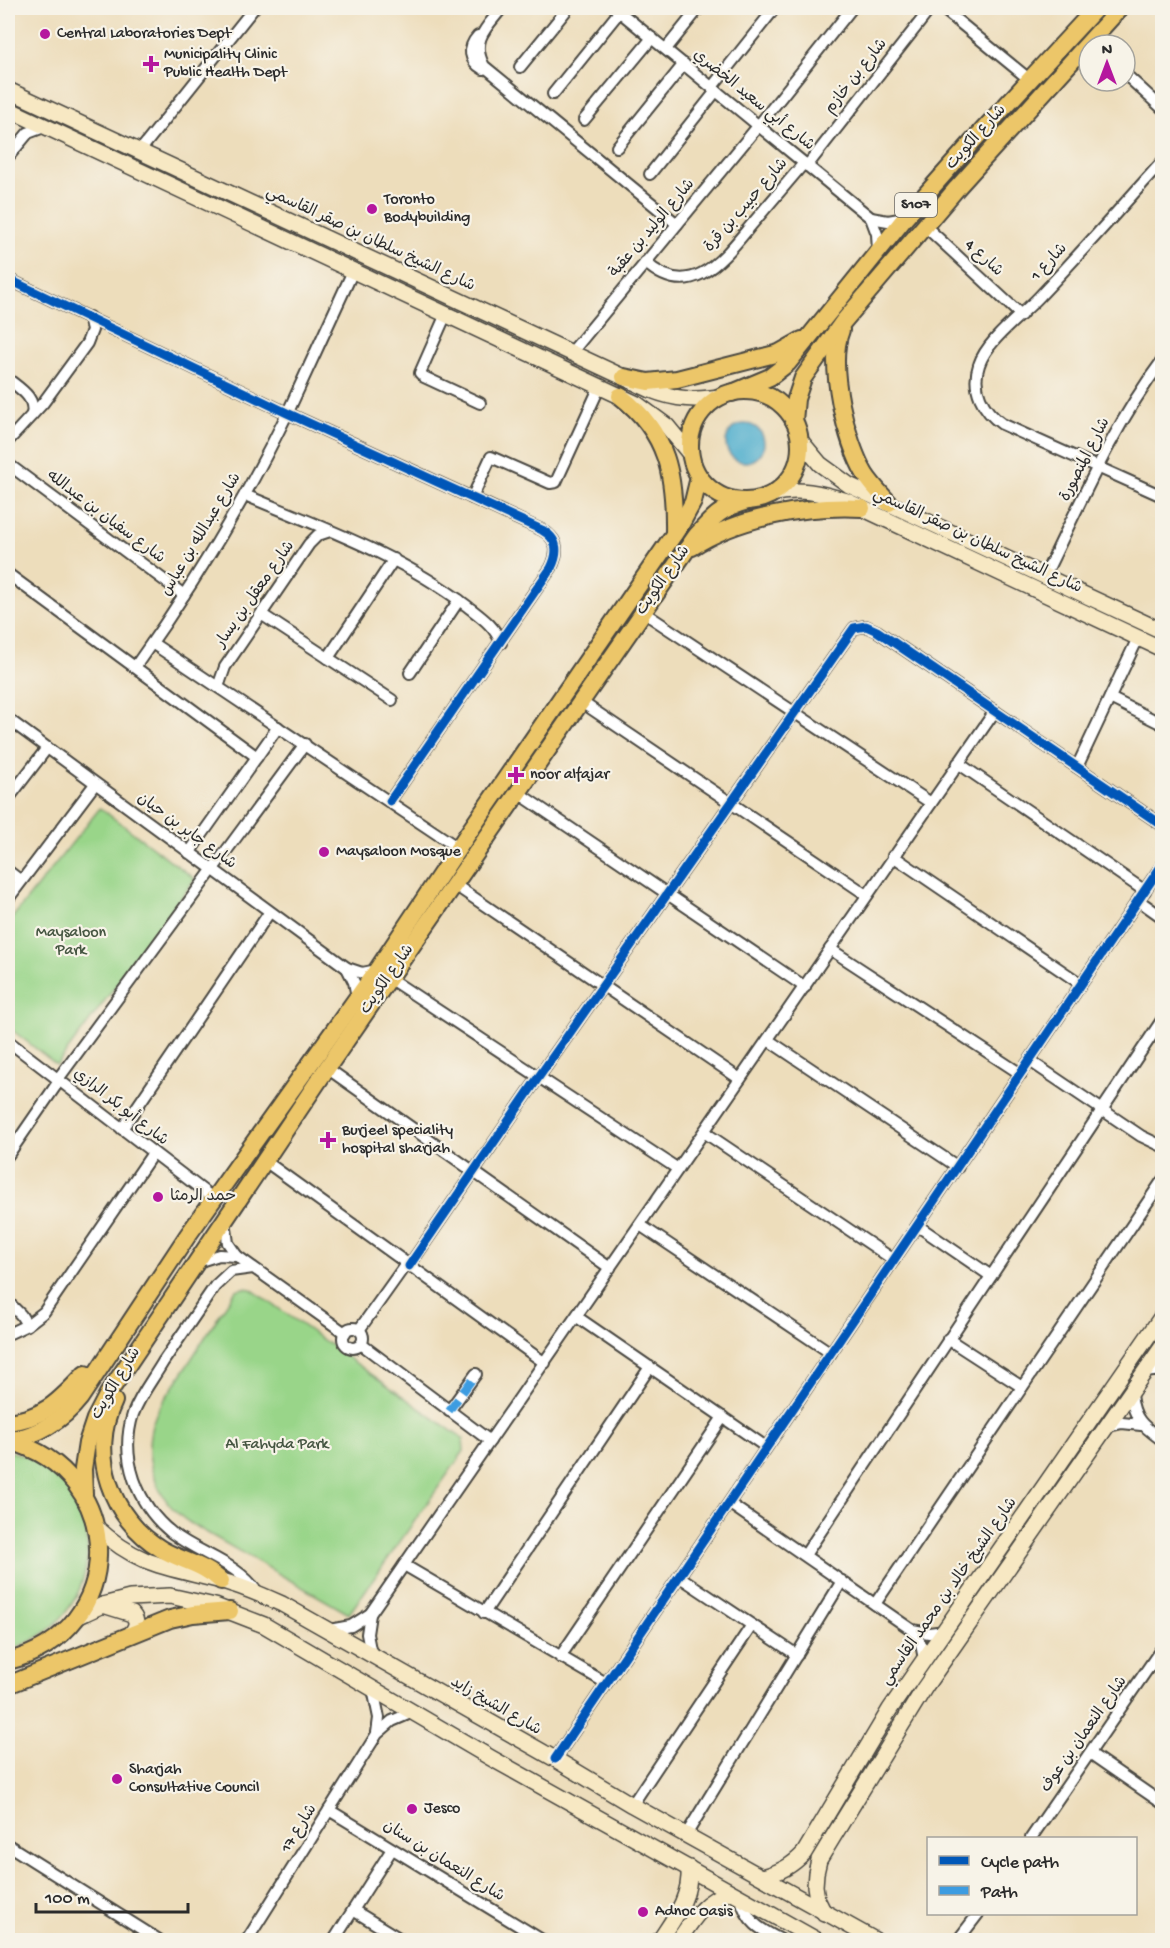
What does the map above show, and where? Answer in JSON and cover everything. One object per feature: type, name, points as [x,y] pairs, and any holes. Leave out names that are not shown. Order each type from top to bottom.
[{"type":"main road","name":"شارع الكويت","points":[[728,394],[761,382],[780,370],[795,356],[905,218],[1096,8]]},
{"type":"main road","name":"شارع الكويت","points":[[1100,33],[1120,8]]},
{"type":"main road","name":"شارع الكويت","points":[[794,421],[796,399],[803,378],[843,322],[957,188],[1077,59]]},
{"type":"main road","name":"شارع الشيخ سلطان بن صقر القاسمي","points":[[8,90],[668,397],[686,400],[728,394]]},
{"type":"main road","points":[[8,109],[637,404],[660,420],[679,439],[690,454],[699,477],[712,490],[729,499],[748,501],[760,499],[784,484],[794,471],[799,456],[800,440],[794,421],[786,409],[768,397],[747,391],[728,394],[708,405],[697,419],[691,436],[690,454]]},
{"type":"main road","points":[[957,188],[948,189],[946,184],[969,156],[974,140]]},
{"type":"main road","points":[[370,279],[406,289],[411,287],[412,279]]},
{"type":"main road","points":[[843,322],[835,350],[835,364],[838,388],[851,440],[865,474],[889,503]]},
{"type":"main road","points":[[624,377],[648,382],[677,380],[779,353],[804,339],[814,330]]},
{"type":"main road","points":[[620,396],[644,418],[661,443],[672,485],[674,535]]},
{"type":"main road","name":"شارع الشيخ سلطان بن صقر القاسمي","points":[[800,440],[820,464],[849,485],[1162,631]]},
{"type":"main road","name":"شارع الكويت","points":[[84,1494],[84,1456],[90,1431],[100,1407],[327,1068],[426,897],[458,848],[674,535],[693,502],[699,477]]},
{"type":"main road","name":"شارع الشيخ سلطان بن صقر القاسمي","points":[[771,494],[789,489],[809,491],[828,495],[862,508],[1162,649]]},
{"type":"main road","name":"شارع الكويت","points":[[8,1441],[40,1431],[66,1414],[80,1398],[188,1235],[357,997],[383,974],[418,936],[684,553],[710,520],[726,507],[748,501]]},
{"type":"main road","points":[[684,553],[700,542],[726,530],[782,514],[810,509],[862,508]]},
{"type":"main road","points":[[418,936],[421,923],[435,900],[433,896],[426,897]]},
{"type":"main road","points":[[183,1281],[177,1278],[175,1272],[187,1246],[188,1235]]},
{"type":"main road","name":"شارع الشيخ خالد بن محمد القاسمي","points":[[763,1877],[793,1865],[804,1853],[858,1761],[924,1659],[1162,1316]]},
{"type":"main road","name":"شارع الشيخ خالد بن محمد القاسمي","points":[[824,1913],[817,1899],[816,1873],[819,1860],[907,1715],[1131,1395],[1162,1347]]},
{"type":"main road","points":[[8,1422],[34,1416],[55,1404],[88,1371],[107,1356]]},
{"type":"main road","points":[[126,1367],[122,1386],[106,1422],[103,1440],[104,1462],[115,1499],[129,1521],[147,1539],[168,1554],[205,1568],[221,1581]]},
{"type":"main road","points":[[8,1441],[22,1444],[47,1456],[68,1473],[84,1494],[96,1527],[99,1548],[97,1569],[88,1599],[77,1617],[47,1645],[22,1657],[8,1660]]},
{"type":"main road","name":"شارع الشيخ زايد","points":[[96,1527],[117,1545],[152,1564],[221,1581],[258,1594],[329,1630],[555,1759],[632,1806],[763,1877],[874,1941]]},
{"type":"main road","points":[[77,1617],[103,1605],[130,1598],[162,1596],[200,1602],[230,1611],[281,1634],[491,1758],[817,1941]]},
{"type":"main road","points":[[103,1605],[132,1614],[136,1619],[136,1626],[130,1635]]},
{"type":"main road","points":[[8,1685],[181,1616],[230,1611]]},
{"type":"main road","points":[[491,1758],[501,1779]]},
{"type":"main road","points":[[858,1761],[856,1772],[848,1788],[851,1796],[858,1796]]},
{"type":"main road","points":[[660,1941],[686,1899],[690,1879],[689,1869]]},
{"type":"main road","points":[[680,1939],[700,1910],[716,1898],[736,1895]]},
{"type":"main road","points":[[669,1925],[677,1929],[680,1939]]},
{"type":"street","points":[[139,152],[254,8]]},
{"type":"street","points":[[502,8],[472,43],[470,55],[476,65],[489,72],[677,224]]},
{"type":"street","points":[[520,67],[568,8]]},
{"type":"street","points":[[666,49],[699,8]]},
{"type":"street","points":[[650,174],[775,8]]},
{"type":"street","name":"شارع الوليد بن عقبة","points":[[571,353],[852,8]]},
{"type":"street","name":"شارع بن خازم","points":[[806,164],[931,8]]},
{"type":"street","points":[[942,8],[1030,80]]},
{"type":"street","points":[[553,94],[617,9]]},
{"type":"street","name":"شارع أبي سعيد الخضري","points":[[617,9],[871,218]]},
{"type":"street","points":[[584,120],[652,38]]},
{"type":"street","points":[[617,147],[684,64]]},
{"type":"street","points":[[1137,85],[1162,108]]},
{"type":"street","points":[[8,157],[28,133],[44,127]]},
{"type":"street","name":"شارع 1","points":[[1099,466],[1002,424],[989,413],[980,399],[977,378],[982,358],[990,346],[1162,162]]},
{"type":"street","name":"شارع حبيب بن قرة","points":[[645,262],[653,269],[674,277],[685,278],[706,272],[723,258],[806,164]]},
{"type":"street","points":[[871,218],[888,221],[905,218]]},
{"type":"street","points":[[871,218],[877,234],[878,251]]},
{"type":"street","name":"شارع 4","points":[[925,226],[1021,315]]},
{"type":"street","name":"شارع عبدالله بن عباس","points":[[135,667],[184,595],[244,495],[287,413],[353,271]]},
{"type":"street","points":[[8,279],[287,413],[549,534],[557,548],[552,568],[390,801]]},
{"type":"street","points":[[446,314],[420,373],[480,403]]},
{"type":"street","points":[[8,441],[53,391],[87,343],[92,330],[89,317]]},
{"type":"street","name":"شارع المنصورة","points":[[1044,577],[1121,424],[1161,366]]},
{"type":"street","points":[[8,379],[30,398],[32,415]]},
{"type":"street","points":[[472,498],[492,457],[550,483],[556,482],[600,386]]},
{"type":"street","points":[[1099,466],[1162,496]]},
{"type":"street","name":"شارع سفيان بن عبدالله","points":[[8,467],[184,595]]},
{"type":"street","points":[[244,495],[394,559],[427,578],[489,624],[501,643]]},
{"type":"street","name":"شارع معقل بن يسار","points":[[218,687],[225,667],[313,539],[330,531]]},
{"type":"street","points":[[327,658],[394,559]]},
{"type":"street","points":[[8,574],[257,757]]},
{"type":"street","points":[[410,674],[459,600]]},
{"type":"street","points":[[643,612],[931,803]]},
{"type":"street","points":[[261,614],[392,700]]},
{"type":"street","points":[[359,1330],[854,628],[866,626],[877,631],[1162,825]]},
{"type":"street","points":[[1077,767],[1138,638]]},
{"type":"street","points":[[152,643],[458,848]]},
{"type":"street","points":[[1110,698],[1162,724]]},
{"type":"street","points":[[580,701],[867,895]]},
{"type":"street","points":[[329,1630],[351,1626],[370,1614],[994,711]]},
{"type":"street","name":"شارع جابر بن حيان","points":[[8,719],[269,913],[347,968]]},
{"type":"street","points":[[189,853],[278,726]]},
{"type":"street","points":[[8,1155],[58,1080],[305,744]]},
{"type":"street","points":[[8,799],[47,748]]},
{"type":"street","points":[[958,763],[1145,891]]},
{"type":"street","points":[[8,899],[95,784]]},
{"type":"street","points":[[517,792],[805,987]]},
{"type":"street","points":[[893,856],[1082,984]]},
{"type":"street","points":[[555,1759],[1162,865]]},
{"type":"street","points":[[8,871],[21,881]]},
{"type":"street","points":[[455,885],[740,1080]]},
{"type":"street","points":[[1138,900],[1162,917]]},
{"type":"street","points":[[122,1129],[269,913]]},
{"type":"street","points":[[830,949],[1021,1074]]},
{"type":"street","points":[[347,968],[362,973],[383,974],[678,1169]]},
{"type":"street","points":[[347,968],[354,982],[357,997]]},
{"type":"street","points":[[805,1555],[1162,1020]]},
{"type":"street","points":[[768,1040],[958,1167]]},
{"type":"street","name":"شارع أبو بكر الرازي","points":[[8,1043],[214,1199]]},
{"type":"street","points":[[1030,1061],[1141,1136],[1162,1146]]},
{"type":"street","points":[[327,1068],[610,1268]]},
{"type":"street","points":[[704,1132],[894,1260]]},
{"type":"street","points":[[8,1334],[27,1325],[44,1312],[153,1153]]},
{"type":"street","points":[[265,1161],[545,1363]]},
{"type":"street","points":[[875,1604],[1162,1181]]},
{"type":"street","points":[[225,1219],[225,1235],[237,1256],[345,1333]]},
{"type":"street","points":[[640,1225],[831,1353]]},
{"type":"street","points":[[918,1226],[992,1276]]},
{"type":"street","points":[[195,1263],[211,1256],[237,1256]]},
{"type":"street","points":[[253,1268],[231,1271],[215,1286],[141,1397],[131,1422],[129,1446],[135,1482],[155,1516],[186,1542],[241,1574],[258,1594]]},
{"type":"street","points":[[8,1302],[17,1310],[27,1325]]},
{"type":"street","points":[[577,1317],[766,1447]]},
{"type":"street","points":[[350,1329],[359,1330],[363,1338],[361,1344],[356,1348],[346,1345],[345,1333],[350,1329]]},
{"type":"street","points":[[948,1339],[1022,1387]]},
{"type":"street","points":[[361,1344],[490,1441]]},
{"type":"street","points":[[484,1613],[650,1367]]},
{"type":"street","points":[[1145,1372],[1162,1370]]},
{"type":"street","points":[[449,1411],[476,1374]]},
{"type":"street","points":[[1131,1395],[1134,1411],[1141,1425],[1162,1440]]},
{"type":"street","points":[[560,1657],[723,1417]]},
{"type":"street","points":[[1109,1426],[1122,1423],[1141,1425]]},
{"type":"street","points":[[730,1504],[912,1630],[921,1644],[924,1659]]},
{"type":"street","points":[[404,1565],[606,1683]]},
{"type":"street","points":[[680,1576],[797,1655]]},
{"type":"street","points":[[686,1835],[842,1581]]},
{"type":"street","points":[[370,1614],[368,1634],[371,1654]]},
{"type":"street","points":[[632,1806],[752,1625]]},
{"type":"street","points":[[912,1630],[928,1633],[945,1631]]},
{"type":"street","name":"شارع النعمان بن عوف","points":[[1032,1837],[1162,1648]]},
{"type":"street","points":[[374,1689],[379,1718],[377,1734]]},
{"type":"street","name":"شارع 17","points":[[247,1941],[377,1734],[392,1720],[413,1712]]},
{"type":"street","points":[[1091,1754],[1162,1803]]},
{"type":"street","name":"شارع النعمان بن سنان","points":[[329,1810],[542,1941]]},
{"type":"street","points":[[8,1845],[159,1941]]},
{"type":"street","points":[[334,1941],[392,1849]]},
{"type":"street","points":[[736,1895],[751,1921],[781,1941]]},
{"type":"street","points":[[353,1910],[402,1941]]},
{"type":"street","points":[[960,1940],[977,1915]]},
{"type":"green space","name":"Maysaloon Park","points":[[100,808],[195,879],[57,1065],[8,1027],[8,923]]},
{"type":"green space","name":"Al Fahyda Park","points":[[251,1289],[463,1439],[464,1451],[349,1614],[190,1523],[168,1502],[159,1489],[154,1475],[149,1445],[156,1414],[236,1290]]},
{"type":"green space","points":[[8,1451],[43,1465],[68,1488],[83,1517],[88,1549],[82,1581],[67,1610],[43,1634],[8,1649]]},
{"type":"water","points":[[745,424],[752,425],[758,430],[763,436],[763,450],[758,456],[752,461],[745,462],[738,461],[732,456],[727,450],[726,443],[727,436],[732,430],[738,425]]},
{"type":"marked path","points":[[449,1411],[476,1374]]},
{"type":"cycle path","points":[[8,279],[287,413],[542,530],[551,537],[556,546],[551,568],[390,801]]},
{"type":"cycle path","points":[[409,1266],[854,628],[866,626],[877,631],[1162,825]]},
{"type":"cycle path","points":[[555,1759],[1162,865]]},
{"type":"place","name":"Central Laboratories Dept","points":[[45,34]]},
{"type":"place","name":"Municipality Clinic Public Health Dept","points":[[151,64]]},
{"type":"place","name":"Toronto Bodybuilding","points":[[372,209]]},
{"type":"place","name":"noor alfajar","points":[[516,775]]},
{"type":"place","name":"Maysaloon Mosque","points":[[324,852]]},
{"type":"place","name":"Burjeel speciality hospital sharjah","points":[[328,1140]]},
{"type":"place","name":"حمد الرمثا","points":[[158,1197]]},
{"type":"place","name":"Sharjah Consultative Council","points":[[117,1779]]},
{"type":"place","name":"Jesco","points":[[412,1809]]},
{"type":"place","name":"Adnoc Oasis","points":[[643,1912]]}]
